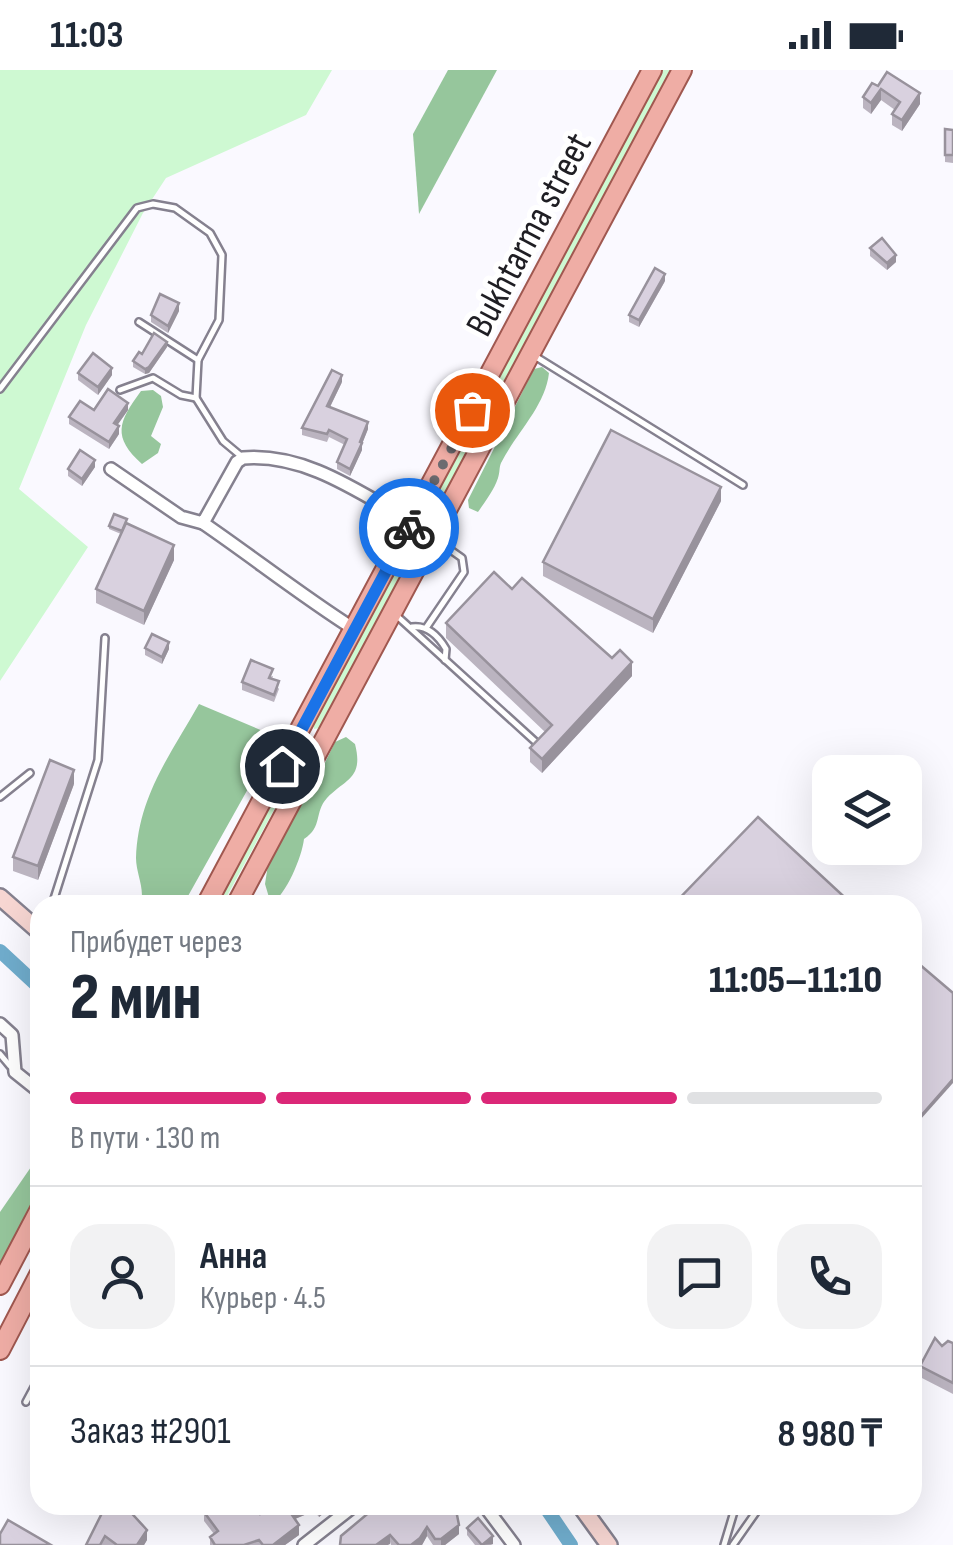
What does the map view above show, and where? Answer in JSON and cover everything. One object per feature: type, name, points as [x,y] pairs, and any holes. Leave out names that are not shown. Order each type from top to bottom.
[{"type":"main road","name":"Bukhtarma street","points":[[211,895],[652,70]]},
{"type":"main road","name":"Bukhtarma street","points":[[241,895],[682,70]]},
{"type":"main road","points":[[472,410],[493,424]]},
{"type":"main road","points":[[300,732],[322,744]]},
{"type":"main road","points":[[0,1285],[30,1228]]},
{"type":"main road","points":[[0,1350],[30,1310]]},
{"type":"street","points":[[204,523],[237,462],[243,458],[292,462],[331,476],[412,522]]},
{"type":"street","points":[[111,469],[181,518],[204,523],[258,560],[286,585],[354,629]]},
{"type":"street","points":[[0,897],[30,922]]},
{"type":"street","points":[[0,1024],[12,1035],[16,1072],[30,1084]]},
{"type":"street","points":[[304,1545],[342,1515]]},
{"type":"street","points":[[492,1515],[514,1545]]},
{"type":"street","points":[[587,1515],[609,1545]]},
{"type":"lane","points":[[0,390],[136,208],[153,204],[175,208],[210,233],[222,255],[220,320],[198,360],[196,398],[223,440],[243,458]]},
{"type":"lane","points":[[139,322],[198,360]]},
{"type":"lane","points":[[530,354],[742,485]]},
{"type":"lane","points":[[120,390],[153,378],[182,395],[196,398]]},
{"type":"lane","points":[[426,628],[464,572],[462,558],[432,537]]},
{"type":"lane","points":[[392,612],[539,746]]},
{"type":"lane","points":[[412,627],[426,628],[446,649],[445,660]]},
{"type":"lane","points":[[55,895],[98,760],[105,638]]},
{"type":"lane","points":[[0,798],[30,773]]},
{"type":"lane","points":[[0,1054],[16,1072]]},
{"type":"lane","points":[[26,1402],[30,1395]]},
{"type":"lane","points":[[724,1545],[733,1515]]},
{"type":"lane","points":[[733,1545],[754,1515]]},
{"type":"green space","points":[[0,70],[332,70],[306,115],[166,178],[143,213],[86,325],[19,489],[88,547],[0,681]]},
{"type":"green space","points":[[448,70],[497,70],[419,214],[413,134]]},
{"type":"green space","points":[[660,70],[671,70],[488,406],[484,403]]},
{"type":"green space","points":[[542,367],[549,373],[536,409],[507,452],[496,482],[478,512],[469,508],[468,500],[534,369]]},
{"type":"green space","points":[[153,390],[161,396],[163,407],[151,436],[161,444],[158,453],[142,464],[122,437],[123,421],[141,391]]},
{"type":"green space","points":[[474,424],[478,426],[476,434],[319,728],[314,729],[314,719]]},
{"type":"green space","points":[[199,704],[277,737],[189,895],[142,895],[136,858],[138,836],[149,796]]},
{"type":"green space","points":[[346,737],[355,744],[355,771],[323,803],[314,830],[304,839],[282,893],[268,895],[265,884],[269,858],[299,805],[308,798],[335,742]]},
{"type":"green space","points":[[302,750],[303,757],[227,895],[219,895]]},
{"type":"green space","points":[[30,1168],[30,1220],[0,1277],[0,1212]]},
{"type":"building","points":[[887,72],[920,93],[902,120],[892,114],[900,102],[881,89],[871,103],[863,97],[872,83],[878,86]]},
{"type":"building","points":[[945,129],[953,130],[953,155],[945,155]]},
{"type":"building","points":[[882,238],[896,255],[887,263],[870,248]]},
{"type":"building","points":[[655,268],[665,274],[639,320],[629,315]]},
{"type":"building","points":[[160,294],[179,303],[168,326],[151,315]]},
{"type":"building","points":[[154,333],[167,342],[145,369],[133,361]]},
{"type":"building","points":[[93,353],[112,368],[98,387],[78,373]]},
{"type":"building","points":[[332,370],[342,375],[327,406],[368,422],[350,469],[337,462],[347,439],[329,430],[327,434],[302,428]]},
{"type":"building","points":[[108,389],[128,403],[114,423],[119,426],[109,442],[69,417],[80,401],[94,410]]},
{"type":"building","points":[[611,430],[721,487],[653,619],[543,562]]},
{"type":"building","points":[[80,450],[95,460],[82,479],[68,469]]},
{"type":"building","points":[[114,514],[127,519],[122,531],[109,526]]},
{"type":"building","points":[[126,523],[174,545],[144,611],[96,589]]},
{"type":"building","points":[[494,572],[512,589],[522,578],[612,658],[620,650],[632,662],[542,759],[530,748],[552,725],[446,623]]},
{"type":"building","points":[[152,634],[169,642],[162,657],[145,648]]},
{"type":"building","points":[[251,660],[273,669],[269,678],[279,681],[274,695],[242,682]]},
{"type":"building","points":[[50,760],[74,770],[38,866],[13,857]]},
{"type":"building","points":[[758,817],[842,895],[683,895]]},
{"type":"building","points":[[922,967],[953,993],[953,1079],[922,1115]]},
{"type":"building","points":[[935,1338],[942,1346],[948,1341],[953,1343],[953,1383],[922,1367]]},
{"type":"building","points":[[101,1515],[133,1515],[147,1530],[137,1545],[117,1545],[105,1536],[100,1545],[86,1545]]},
{"type":"building","points":[[206,1515],[292,1515],[299,1525],[273,1545],[263,1545],[259,1540],[244,1545],[215,1545],[210,1537],[218,1531]]},
{"type":"building","points":[[366,1515],[457,1515],[459,1525],[441,1539],[435,1539],[427,1527],[411,1545],[399,1545],[390,1535],[376,1545],[340,1545],[341,1536]]},
{"type":"building","points":[[478,1518],[493,1536],[482,1545],[467,1528]]},
{"type":"building","points":[[8,1520],[51,1545],[0,1545],[0,1534]]},
{"type":"waterway","points":[[0,951],[30,979]]},
{"type":"waterway","points":[[551,1515],[571,1545]]},
{"type":"way so far","points":[[409,528],[472,410]]},
{"type":"route","points":[[282,766],[409,528]]}]
